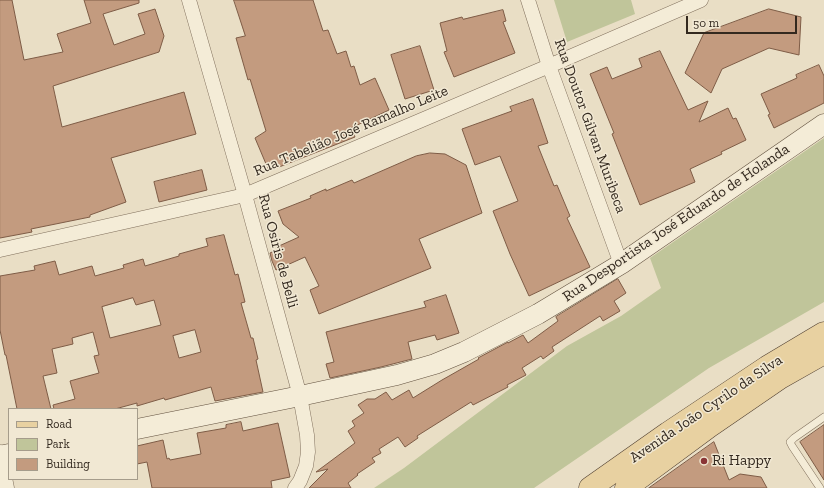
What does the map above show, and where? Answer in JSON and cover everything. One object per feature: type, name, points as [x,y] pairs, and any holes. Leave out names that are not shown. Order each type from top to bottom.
[{"type":"main road","name":"Rua Desportista José Eduardo de Holanda","points":[[138,429],[397,375],[434,364],[464,352],[538,314],[621,264],[824,124]]},
{"type":"main road","name":"Avenida João Cyrilo da Silva","points":[[590,488],[668,433],[767,367],[824,333]]},
{"type":"main road","name":"Avenida João Cyrilo da Silva","points":[[626,488],[716,421],[780,378],[824,353]]},
{"type":"street","name":"Rua Osiris de Belli","points":[[189,0],[245,194],[300,396]]},
{"type":"street","name":"Rua Doutor Gilvan Muribeca","points":[[528,0],[549,66],[621,264]]},
{"type":"street","name":"Rua Tabelião José Ramalho Leite","points":[[0,250],[245,194],[549,66],[701,0]]},
{"type":"street","points":[[295,488],[300,481],[306,466],[308,452],[307,435],[300,396]]},
{"type":"street","points":[[2,455],[7,488]]},
{"type":"lane","points":[[820,488],[790,442],[824,417]]},
{"type":"green space","points":[[554,0],[631,0],[635,14],[567,42]]},
{"type":"green space","points":[[824,138],[824,302],[709,368],[534,488],[374,488],[404,468],[567,346],[621,316],[661,288],[650,258]]},
{"type":"building","points":[[0,0],[12,0],[24,60],[63,52],[57,34],[91,23],[84,0],[139,0],[139,3],[103,14],[114,45],[145,34],[138,14],[155,9],[164,36],[159,52],[53,86],[62,127],[184,92],[196,134],[111,158],[126,202],[90,215],[90,217],[31,229],[32,232],[0,238]]},
{"type":"building","points":[[234,0],[313,0],[323,31],[328,30],[337,54],[346,51],[351,67],[354,66],[360,85],[375,78],[389,110],[351,128],[355,137],[269,171],[255,138],[266,131],[250,79],[248,80],[236,38],[245,36]]},
{"type":"building","points":[[769,9],[801,17],[799,55],[769,48],[722,69],[711,93],[685,73],[704,33]]},
{"type":"building","points":[[503,10],[506,21],[503,22],[515,53],[454,77],[444,52],[447,51],[440,23],[462,17],[463,19]]},
{"type":"building","points":[[420,46],[434,90],[405,99],[391,55]]},
{"type":"building","points":[[660,51],[688,110],[708,101],[699,122],[728,108],[733,119],[736,118],[746,140],[721,152],[722,154],[690,169],[695,182],[640,205],[612,134],[614,133],[590,74],[607,67],[612,79],[642,67],[639,59]]},
{"type":"building","points":[[819,65],[824,76],[824,103],[774,128],[768,115],[770,114],[761,94],[797,78],[796,75]]},
{"type":"building","points":[[533,99],[548,143],[538,146],[554,186],[557,185],[570,216],[567,218],[590,267],[529,296],[493,211],[518,201],[500,156],[475,165],[462,129],[512,111],[510,107]]},
{"type":"building","points":[[430,153],[445,154],[466,165],[482,213],[419,239],[431,268],[319,314],[310,290],[319,286],[305,257],[276,270],[272,261],[270,253],[281,248],[279,246],[299,237],[283,224],[278,211],[311,198],[310,196],[326,189],[326,191],[352,180],[354,183],[416,156]]},
{"type":"building","points":[[202,170],[207,190],[159,202],[154,182]]},
{"type":"building","points":[[224,235],[235,275],[238,274],[245,302],[241,303],[251,338],[253,338],[263,392],[215,401],[211,387],[137,406],[137,403],[119,408],[54,408],[53,405],[75,399],[70,381],[99,373],[94,356],[99,355],[93,332],[72,338],[73,344],[52,349],[57,373],[43,376],[51,408],[17,408],[0,330],[0,276],[35,270],[34,266],[55,261],[59,275],[92,266],[95,276],[124,268],[123,265],[143,259],[145,266],[208,246],[206,239]],"holes":[[[133,298],[136,305],[154,300],[161,325],[110,338],[102,307]],[[195,330],[201,352],[179,358],[173,336]]]},
{"type":"building","points":[[618,279],[626,293],[614,301],[620,311],[603,321],[600,316],[552,347],[554,351],[543,359],[541,356],[522,368],[526,375],[507,385],[508,387],[473,405],[471,402],[417,436],[418,438],[405,447],[398,437],[379,449],[381,453],[372,458],[375,462],[357,474],[358,475],[348,483],[351,488],[309,488],[328,469],[316,472],[355,443],[348,431],[355,426],[352,421],[364,413],[358,405],[367,399],[375,399],[386,392],[392,400],[409,390],[413,398],[479,359],[478,358],[508,342],[523,335],[528,343],[558,321],[556,317]]},
{"type":"building","points":[[446,295],[459,333],[437,340],[435,335],[408,342],[412,359],[330,378],[326,364],[334,362],[326,332],[426,307],[424,302]]},
{"type":"building","points":[[241,422],[243,431],[278,423],[290,477],[271,481],[272,488],[152,488],[147,462],[138,464],[138,446],[163,440],[167,459],[169,458],[170,460],[201,454],[197,433],[226,428],[226,425]]},
{"type":"building","points":[[824,425],[824,480],[800,442]]},
{"type":"building","name":"Ri Happy","points":[[714,442],[729,480],[740,474],[761,477],[767,488],[649,488]]},
{"type":"place","name":"Ri Happy","points":[[704,461]]}]
